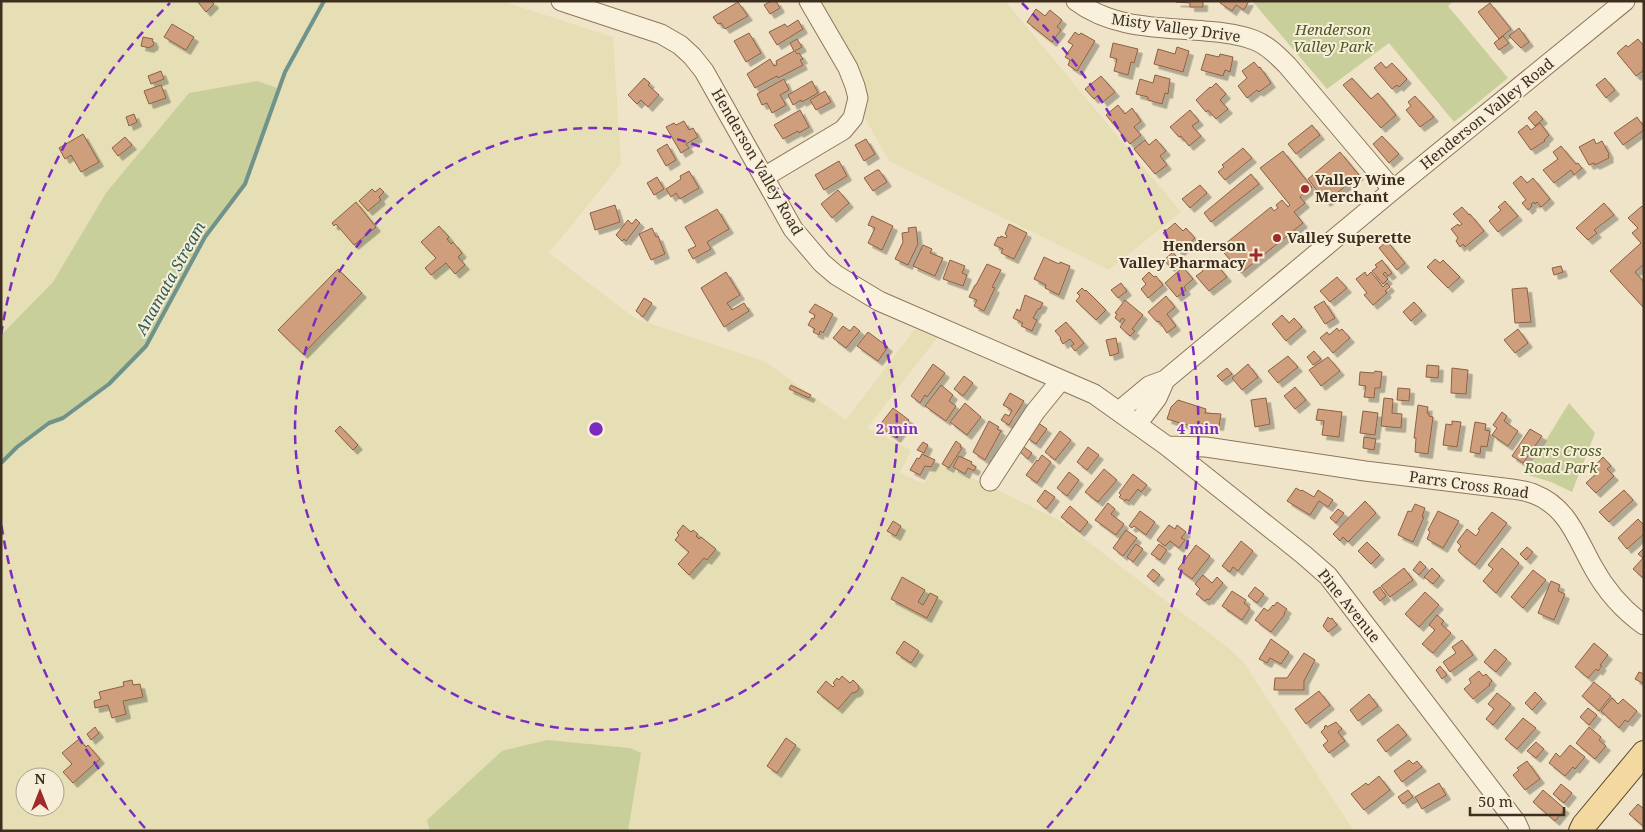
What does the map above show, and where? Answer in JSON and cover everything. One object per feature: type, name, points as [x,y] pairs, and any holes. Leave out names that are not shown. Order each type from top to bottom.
[{"type":"main road","points":[[1580,829],[1644,753]]},
{"type":"street","name":"Henderson Valley Road","points":[[560,1],[661,34],[680,45],[692,56],[704,71],[793,230],[822,263],[836,275],[880,301],[1094,394],[1118,411],[1149,386],[1165,380],[1393,190],[1625,1]]},
{"type":"street","points":[[764,177],[843,130],[853,118],[858,98],[855,86],[848,68],[809,1]]},
{"type":"street","name":"Misty Valley Drive","points":[[1076,1],[1100,16],[1125,24],[1217,32],[1255,40],[1273,51],[1287,65],[1393,190]]},
{"type":"street","points":[[990,481],[1035,412],[1060,380]]},
{"type":"street","name":"Henderson Valley Road","points":[[1137,424],[1157,398],[1165,380]]},
{"type":"street","name":"Pine Avenue","points":[[1118,411],[1167,446],[1328,576],[1521,828]]},
{"type":"street","name":"Parrs Cross Road","points":[[1167,446],[1206,447],[1261,457],[1375,473],[1512,488],[1534,493],[1552,504],[1567,520],[1583,545],[1593,568],[1612,594],[1634,618],[1644,625]]},
{"type":"street","name":"Parrs Cross Road","points":[[1198,471],[1213,458],[1232,456],[1261,457]]},
{"type":"shaded area","points":[[1,1],[502,1],[613,37],[621,164],[549,253],[636,319],[764,361],[846,420],[915,329],[937,338],[867,428],[911,450],[900,473],[924,484],[936,463],[979,481],[1059,520],[1226,646],[1244,663],[1354,831],[1,831],[1,463],[17,447],[49,423],[63,418],[219,218],[106,193],[53,282],[1,335]]},
{"type":"shaded area","points":[[800,1],[1005,1],[1181,212],[1109,270],[889,161]]},
{"type":"green space","name":"Henderson Valley Park","points":[[1252,1],[1454,1],[1448,6],[1508,78],[1454,122],[1389,43],[1327,89]]},
{"type":"green space","points":[[257,81],[280,89],[245,184],[205,237],[146,346],[109,384],[63,418],[49,423],[17,447],[1,463],[1,335],[53,282],[106,193],[189,93]]},
{"type":"green space","name":"Parrs Cross Road Park","points":[[1569,403],[1595,433],[1572,492],[1551,482],[1525,474]]},
{"type":"green space","points":[[547,740],[630,748],[641,753],[628,831],[430,831],[427,820],[502,751]]},
{"type":"building","points":[[197,1],[212,1],[214,4],[206,12]]},
{"type":"building","points":[[771,1],[776,1],[780,8],[770,14],[764,5]]},
{"type":"building","points":[[1203,1],[1203,7],[1190,7],[1190,3],[1176,2]]},
{"type":"building","points":[[1221,1],[1249,1],[1244,10],[1236,5],[1232,11],[1220,3]]},
{"type":"building","points":[[738,2],[748,16],[725,29],[713,17]]},
{"type":"building","points":[[1490,3],[1511,29],[1499,39],[1478,12]]},
{"type":"building","points":[[1036,9],[1045,16],[1050,10],[1062,20],[1057,27],[1061,30],[1052,42],[1027,22]]},
{"type":"building","points":[[798,20],[803,29],[777,45],[769,32],[785,24],[787,27]]},
{"type":"building","points":[[172,24],[194,37],[186,50],[164,37]]},
{"type":"building","points":[[1519,28],[1529,42],[1521,48],[1509,36]]},
{"type":"building","points":[[1075,32],[1079,35],[1081,33],[1095,41],[1077,71],[1068,65],[1070,60],[1065,57],[1073,45],[1068,42]]},
{"type":"building","points":[[749,33],[761,53],[746,62],[734,41]]},
{"type":"building","points":[[1503,36],[1509,43],[1499,50],[1494,43]]},
{"type":"building","points":[[143,37],[153,39],[153,46],[150,48],[141,46]]},
{"type":"building","points":[[797,39],[802,47],[795,51],[803,59],[800,60],[803,65],[755,88],[747,74],[770,59],[774,66],[777,65],[776,61],[794,51],[790,43]]},
{"type":"building","points":[[1638,39],[1644,46],[1644,70],[1636,76],[1617,53],[1626,45],[1628,47]]},
{"type":"building","points":[[1113,43],[1138,49],[1134,63],[1131,62],[1128,75],[1114,71],[1117,59],[1110,57]]},
{"type":"building","points":[[1177,47],[1189,51],[1183,72],[1154,64],[1158,49],[1175,54]]},
{"type":"building","points":[[1206,54],[1219,57],[1220,54],[1233,57],[1230,72],[1225,70],[1223,76],[1201,70]]},
{"type":"building","points":[[1254,62],[1260,67],[1271,83],[1247,98],[1238,86],[1247,78],[1242,71]]},
{"type":"building","points":[[1381,62],[1386,68],[1392,63],[1407,79],[1399,87],[1397,85],[1392,89],[1374,68]]},
{"type":"building","points":[[161,71],[164,79],[151,84],[148,76]]},
{"type":"building","points":[[1155,75],[1170,79],[1168,94],[1165,93],[1162,104],[1148,100],[1148,97],[1136,94],[1140,79],[1153,83]]},
{"type":"building","points":[[1101,76],[1115,92],[1103,102],[1098,95],[1094,99],[1085,89]]},
{"type":"building","points":[[644,78],[650,83],[648,85],[659,95],[648,107],[641,100],[637,104],[628,95]]},
{"type":"building","points":[[1352,78],[1371,99],[1378,93],[1396,115],[1381,128],[1343,85]]},
{"type":"building","points":[[1605,78],[1615,90],[1606,98],[1596,85]]},
{"type":"building","points":[[784,79],[789,90],[780,95],[786,105],[772,113],[767,103],[762,105],[757,94]]},
{"type":"building","points":[[812,81],[818,93],[793,105],[788,95]]},
{"type":"building","points":[[1216,83],[1226,94],[1220,100],[1228,109],[1216,119],[1208,110],[1206,112],[1196,100]]},
{"type":"building","points":[[161,85],[166,98],[149,104],[144,91]]},
{"type":"building","points":[[825,91],[831,102],[816,110],[810,100]]},
{"type":"building","points":[[1415,96],[1434,117],[1420,127],[1406,110],[1411,106],[1408,102]]},
{"type":"building","points":[[1118,105],[1125,114],[1132,108],[1141,121],[1134,127],[1141,135],[1130,144],[1106,115]]},
{"type":"building","points":[[800,110],[809,127],[783,139],[774,125]]},
{"type":"building","points":[[1190,110],[1199,121],[1192,126],[1201,136],[1189,146],[1170,127]]},
{"type":"building","points":[[1536,111],[1543,119],[1535,126],[1528,118]]},
{"type":"building","points":[[134,114],[137,122],[129,126],[126,117]]},
{"type":"building","points":[[1637,117],[1644,130],[1623,145],[1614,133]]},
{"type":"building","points":[[684,121],[689,130],[693,128],[698,137],[686,144],[689,148],[681,153],[666,127]]},
{"type":"building","points":[[1540,123],[1549,135],[1545,141],[1531,150],[1518,132],[1527,125],[1531,130]]},
{"type":"building","points":[[1312,125],[1320,135],[1296,154],[1288,144]]},
{"type":"building","points":[[83,134],[99,162],[81,172],[71,155],[65,159],[59,148]]},
{"type":"building","points":[[1382,136],[1399,154],[1389,163],[1373,144]]},
{"type":"building","points":[[125,137],[132,145],[118,156],[112,148]]},
{"type":"building","points":[[866,139],[875,154],[864,161],[855,145]]},
{"type":"building","points":[[1156,139],[1166,151],[1160,156],[1167,165],[1155,174],[1134,149],[1145,140],[1149,145]]},
{"type":"building","points":[[1594,139],[1596,144],[1602,141],[1609,154],[1609,158],[1595,165],[1594,163],[1589,165],[1579,147]]},
{"type":"building","points":[[667,144],[676,160],[666,166],[657,150]]},
{"type":"building","points":[[1561,146],[1576,164],[1578,163],[1582,168],[1574,175],[1571,170],[1554,183],[1543,170],[1558,159],[1553,152]]},
{"type":"building","points":[[1243,148],[1252,158],[1225,180],[1218,172],[1224,167],[1222,165]]},
{"type":"building","points":[[1283,151],[1312,187],[1300,197],[1305,203],[1294,212],[1303,223],[1241,273],[1220,248],[1271,207],[1274,211],[1278,208],[1276,205],[1282,200],[1288,207],[1290,205],[1260,168]]},
{"type":"building","points":[[1340,152],[1359,175],[1326,202],[1308,179]]},
{"type":"building","points":[[839,161],[847,176],[824,190],[815,175]]},
{"type":"building","points":[[879,170],[887,182],[873,191],[864,178]]},
{"type":"building","points":[[689,171],[699,188],[680,199],[676,193],[671,197],[666,189],[681,179],[680,176]]},
{"type":"building","points":[[1251,174],[1259,184],[1211,222],[1204,213]]},
{"type":"building","points":[[1521,176],[1527,183],[1533,178],[1550,199],[1541,207],[1537,202],[1535,204],[1534,202],[1528,210],[1522,203],[1526,200],[1513,183]]},
{"type":"building","points":[[657,177],[664,189],[654,195],[647,183]]},
{"type":"building","points":[[1200,185],[1207,193],[1190,208],[1182,199]]},
{"type":"building","points":[[380,188],[384,192],[379,197],[381,200],[368,211],[359,201],[372,189],[375,192]]},
{"type":"building","points":[[838,190],[849,203],[832,218],[821,204]]},
{"type":"building","points":[[1505,201],[1518,216],[1498,232],[1489,221],[1501,210],[1498,207]]},
{"type":"building","points":[[356,202],[376,227],[354,245],[336,224],[334,226],[332,223]]},
{"type":"building","points":[[1604,203],[1614,215],[1594,230],[1597,233],[1588,240],[1576,228]]},
{"type":"building","points":[[615,205],[620,222],[595,230],[590,213]]},
{"type":"building","points":[[1642,206],[1644,208],[1644,264],[1635,272],[1644,282],[1644,308],[1610,271],[1641,243],[1632,233],[1638,228],[1628,218]]},
{"type":"building","points":[[1462,207],[1484,231],[1465,247],[1463,244],[1460,247],[1456,241],[1458,238],[1451,229],[1458,224],[1459,226],[1462,224],[1453,214]]},
{"type":"building","points":[[717,209],[729,229],[707,242],[711,249],[693,259],[688,250],[696,246],[685,227]]},
{"type":"building","points":[[872,216],[893,226],[882,250],[868,243],[875,228],[868,225]]},
{"type":"building","points":[[636,219],[640,223],[626,241],[624,239],[622,241],[616,235],[628,220],[632,224]]},
{"type":"building","points":[[1175,223],[1183,231],[1186,228],[1195,238],[1179,252],[1163,233]]},
{"type":"building","points":[[1009,224],[1027,233],[1014,259],[1001,253],[1003,249],[994,245],[998,237],[1006,238],[1005,234]]},
{"type":"building","points":[[439,226],[449,237],[447,239],[451,244],[453,242],[462,253],[458,257],[465,265],[455,274],[446,263],[431,275],[425,268],[436,258],[421,242]]},
{"type":"building","points":[[916,227],[918,244],[908,265],[895,259],[903,242],[902,233],[909,232],[908,228]]},
{"type":"building","points":[[652,228],[656,237],[658,236],[665,254],[651,260],[639,234]]},
{"type":"building","points":[[1387,241],[1405,263],[1397,270],[1379,248]]},
{"type":"building","points":[[923,245],[932,249],[930,253],[943,258],[935,276],[913,266]]},
{"type":"building","points":[[1173,252],[1179,260],[1170,267],[1164,260]]},
{"type":"building","points":[[1044,257],[1059,264],[1060,262],[1070,266],[1059,295],[1045,288],[1046,285],[1034,279]]},
{"type":"building","points":[[1211,258],[1227,277],[1209,291],[1196,276],[1203,271],[1200,267]]},
{"type":"building","points":[[1435,259],[1440,263],[1443,260],[1460,277],[1448,288],[1427,267]]},
{"type":"building","points":[[950,260],[965,266],[962,273],[967,275],[963,286],[943,279]]},
{"type":"building","points":[[1382,260],[1392,273],[1388,276],[1385,272],[1383,274],[1388,279],[1383,284],[1372,271],[1377,267],[1375,265]]},
{"type":"building","points":[[987,264],[1001,270],[992,287],[995,288],[984,311],[974,306],[977,300],[969,297]]},
{"type":"building","points":[[1561,266],[1563,272],[1554,275],[1552,268]]},
{"type":"building","points":[[1183,267],[1193,279],[1184,287],[1186,290],[1177,297],[1165,283]]},
{"type":"building","points":[[338,269],[362,293],[303,354],[278,330]]},
{"type":"building","points":[[726,272],[740,295],[727,303],[732,310],[744,303],[749,311],[724,327],[701,288]]},
{"type":"building","points":[[1149,272],[1154,277],[1156,276],[1163,285],[1148,298],[1141,289],[1146,284],[1142,279]]},
{"type":"building","points":[[1365,272],[1367,276],[1371,272],[1383,287],[1387,283],[1390,287],[1385,291],[1387,293],[1373,305],[1364,295],[1367,293],[1356,279]]},
{"type":"building","points":[[1337,277],[1347,288],[1330,302],[1320,291]]},
{"type":"building","points":[[1121,283],[1127,291],[1118,298],[1111,290]]},
{"type":"building","points":[[1082,288],[1106,310],[1096,320],[1076,301],[1080,296],[1077,293]]},
{"type":"building","points":[[1527,288],[1531,322],[1515,323],[1512,289]]},
{"type":"building","points":[[1025,295],[1043,303],[1033,318],[1037,320],[1032,331],[1021,326],[1023,323],[1013,318],[1017,309],[1020,311]]},
{"type":"building","points":[[1166,296],[1175,307],[1167,314],[1176,326],[1167,333],[1159,321],[1157,322],[1148,312]]},
{"type":"building","points":[[644,298],[652,303],[643,317],[636,311]]},
{"type":"building","points":[[1125,300],[1143,315],[1132,329],[1135,331],[1130,336],[1120,327],[1125,320],[1122,318],[1120,322],[1115,318],[1117,314],[1115,313]]},
{"type":"building","points":[[1324,301],[1335,318],[1325,324],[1314,307]]},
{"type":"building","points":[[1414,302],[1422,311],[1411,321],[1403,312]]},
{"type":"building","points":[[815,304],[833,314],[823,333],[820,331],[819,335],[813,332],[815,329],[808,325],[812,318],[814,319],[815,315],[809,312]]},
{"type":"building","points":[[1282,315],[1289,323],[1294,318],[1302,327],[1286,341],[1272,324]]},
{"type":"building","points":[[1066,322],[1084,343],[1075,351],[1071,346],[1074,344],[1070,339],[1063,344],[1055,331]]},
{"type":"building","points":[[843,326],[850,331],[854,326],[860,331],[846,348],[833,338]]},
{"type":"building","points":[[1337,328],[1339,331],[1342,329],[1350,338],[1333,353],[1320,338],[1327,332],[1329,335]]},
{"type":"building","points":[[1518,329],[1528,343],[1515,353],[1504,340]]},
{"type":"building","points":[[868,332],[888,347],[878,361],[857,346]]},
{"type":"building","points":[[1116,338],[1119,353],[1110,356],[1106,340]]},
{"type":"building","points":[[1314,351],[1321,359],[1313,365],[1307,357]]},
{"type":"building","points":[[1288,356],[1298,367],[1278,383],[1268,371]]},
{"type":"building","points":[[1328,357],[1340,371],[1321,386],[1309,370]]},
{"type":"building","points":[[933,364],[945,373],[927,397],[925,395],[920,403],[911,396]]},
{"type":"building","points":[[1248,364],[1258,377],[1242,390],[1232,378]]},
{"type":"building","points":[[1427,365],[1439,366],[1438,378],[1426,377]]},
{"type":"building","points":[[1227,368],[1232,374],[1222,381],[1217,376]]},
{"type":"building","points":[[1452,368],[1468,370],[1466,394],[1451,393]]},
{"type":"building","points":[[1375,371],[1382,372],[1380,388],[1375,388],[1374,398],[1364,397],[1366,386],[1359,385],[1360,372],[1374,373]]},
{"type":"building","points":[[964,376],[973,383],[963,396],[954,389]]},
{"type":"building","points":[[791,385],[811,395],[809,398],[789,389]]},
{"type":"building","points":[[941,385],[953,395],[949,401],[956,406],[946,421],[925,406]]},
{"type":"building","points":[[1295,387],[1306,400],[1295,409],[1284,396]]},
{"type":"building","points":[[1398,388],[1410,389],[1409,401],[1397,400]]},
{"type":"building","points":[[1010,393],[1024,401],[1009,425],[1001,420],[1005,414],[1009,416],[1012,410],[1003,405]]},
{"type":"building","points":[[1266,398],[1270,424],[1255,427],[1251,400]]},
{"type":"building","points":[[1384,398],[1393,399],[1392,413],[1402,414],[1401,428],[1381,426]]},
{"type":"building","points":[[1178,400],[1206,409],[1205,413],[1221,414],[1219,426],[1201,424],[1200,429],[1167,419],[1171,407]]},
{"type":"building","points":[[965,403],[981,417],[967,435],[950,422]]},
{"type":"building","points":[[1418,405],[1428,407],[1427,413],[1433,417],[1428,454],[1415,452],[1416,438],[1414,438]]},
{"type":"building","points":[[893,408],[909,420],[896,438],[879,426]]},
{"type":"building","points":[[1318,409],[1342,412],[1339,437],[1322,435],[1324,421],[1316,420]]},
{"type":"building","points":[[1363,411],[1378,413],[1375,435],[1360,433]]},
{"type":"building","points":[[1502,412],[1507,416],[1504,421],[1518,431],[1508,446],[1492,435],[1497,428],[1493,425]]},
{"type":"building","points":[[989,421],[999,427],[997,429],[1001,431],[985,460],[973,452]]},
{"type":"building","points":[[1452,421],[1461,422],[1457,447],[1443,445],[1446,424],[1452,425]]},
{"type":"building","points":[[1037,422],[1047,429],[1036,444],[1026,437]]},
{"type":"building","points":[[1475,422],[1486,424],[1485,430],[1490,431],[1487,447],[1481,446],[1480,454],[1470,452]]},
{"type":"building","points":[[340,426],[358,445],[353,450],[335,431]]},
{"type":"building","points":[[1530,429],[1542,436],[1523,463],[1512,456]]},
{"type":"building","points":[[1060,431],[1071,440],[1055,460],[1045,452]]},
{"type":"building","points":[[1364,437],[1376,439],[1374,450],[1363,448]]},
{"type":"building","points":[[956,441],[962,448],[949,468],[942,464]]},
{"type":"building","points":[[923,442],[928,445],[924,453],[917,450]]},
{"type":"building","points":[[1024,447],[1032,453],[1028,459],[1020,452]]},
{"type":"building","points":[[1088,447],[1099,455],[1087,470],[1077,462]]},
{"type":"building","points":[[922,454],[935,460],[931,467],[925,466],[920,475],[910,470],[917,458],[919,459]]},
{"type":"building","points":[[1042,455],[1051,462],[1037,483],[1026,475]]},
{"type":"building","points":[[959,456],[972,462],[971,464],[976,467],[974,471],[968,468],[965,474],[953,467]]},
{"type":"building","points":[[1603,457],[1611,466],[1607,469],[1614,476],[1596,493],[1586,483],[1597,473],[1593,468]]},
{"type":"building","points":[[1104,469],[1117,480],[1098,502],[1085,492]]},
{"type":"building","points":[[1069,472],[1079,480],[1067,496],[1057,488]]},
{"type":"building","points":[[1133,474],[1147,485],[1141,492],[1138,489],[1129,501],[1126,499],[1125,501],[1119,497],[1121,495],[1119,493]]},
{"type":"building","points":[[1296,488],[1314,497],[1318,490],[1333,500],[1328,507],[1319,501],[1310,515],[1287,501]]},
{"type":"building","points":[[1045,490],[1055,497],[1046,509],[1037,501]]},
{"type":"building","points":[[1624,490],[1633,500],[1609,522],[1599,512]]},
{"type":"building","points":[[1365,501],[1376,513],[1348,542],[1343,537],[1340,541],[1333,534]]},
{"type":"building","points":[[1108,503],[1115,509],[1111,514],[1124,524],[1116,535],[1095,520]]},
{"type":"building","points":[[1415,504],[1425,508],[1422,517],[1424,517],[1413,542],[1398,535],[1408,511],[1411,512]]},
{"type":"building","points":[[1070,506],[1088,522],[1080,532],[1061,517]]},
{"type":"building","points":[[1338,509],[1344,513],[1336,523],[1330,518]]},
{"type":"building","points":[[1140,511],[1155,522],[1146,535],[1134,526],[1132,528],[1129,526]]},
{"type":"building","points":[[1438,511],[1459,521],[1443,548],[1427,539],[1430,532],[1428,530]]},
{"type":"building","points":[[1492,512],[1507,523],[1475,565],[1460,553],[1458,550],[1461,546],[1457,542],[1467,529],[1476,536],[1480,530],[1478,529]]},
{"type":"building","points":[[1638,519],[1644,525],[1644,534],[1627,549],[1618,538]]},
{"type":"building","points":[[893,521],[901,526],[896,536],[887,531]]},
{"type":"building","points":[[683,525],[691,532],[693,530],[698,534],[696,536],[699,539],[701,537],[716,549],[707,560],[704,558],[689,575],[678,564],[689,552],[675,540],[679,535],[677,533]]},
{"type":"building","points":[[1169,525],[1175,529],[1177,525],[1186,532],[1181,538],[1185,540],[1179,548],[1170,541],[1165,546],[1157,540]]},
{"type":"building","points":[[1126,530],[1137,538],[1123,556],[1113,548]]},
{"type":"building","points":[[1241,541],[1253,551],[1238,571],[1233,567],[1230,572],[1222,566]]},
{"type":"building","points":[[1367,542],[1380,555],[1371,564],[1358,551]]},
{"type":"building","points":[[1136,544],[1143,549],[1133,562],[1127,557]]},
{"type":"building","points":[[1159,544],[1167,550],[1160,560],[1151,554]]},
{"type":"building","points":[[1196,545],[1210,556],[1192,579],[1178,569]]},
{"type":"building","points":[[1527,547],[1533,552],[1526,560],[1520,554]]},
{"type":"building","points":[[1502,548],[1519,563],[1496,593],[1483,581],[1493,569],[1488,565]]},
{"type":"building","points":[[1644,548],[1643,578],[1633,569],[1643,558],[1638,554]]},
{"type":"building","points":[[1420,561],[1426,567],[1419,575],[1413,570]]},
{"type":"building","points":[[1404,568],[1413,580],[1390,597],[1381,586]]},
{"type":"building","points":[[1432,568],[1440,576],[1433,584],[1424,577]]},
{"type":"building","points":[[1153,569],[1160,575],[1154,582],[1147,576]]},
{"type":"building","points":[[1533,570],[1546,580],[1523,608],[1511,597]]},
{"type":"building","points":[[1203,575],[1212,583],[1217,577],[1223,583],[1209,600],[1205,601],[1196,594],[1200,589],[1195,584]]},
{"type":"building","points":[[902,577],[925,590],[918,602],[923,605],[930,593],[938,597],[927,618],[891,599]]},
{"type":"building","points":[[1551,581],[1560,585],[1558,591],[1565,594],[1554,620],[1538,613]]},
{"type":"building","points":[[1255,587],[1264,594],[1257,603],[1248,596]]},
{"type":"building","points":[[1380,587],[1386,596],[1380,601],[1373,592]]},
{"type":"building","points":[[1232,591],[1246,600],[1244,603],[1250,608],[1242,620],[1222,606]]},
{"type":"building","points":[[1425,592],[1439,605],[1419,627],[1405,614]]},
{"type":"building","points":[[1277,602],[1287,609],[1271,632],[1255,620],[1264,608],[1268,611]]},
{"type":"building","points":[[1437,615],[1444,621],[1441,624],[1451,633],[1433,653],[1422,644],[1435,630],[1429,625]]},
{"type":"building","points":[[1328,617],[1332,618],[1337,625],[1328,632],[1323,626]]},
{"type":"building","points":[[1271,639],[1289,652],[1281,664],[1270,658],[1267,663],[1259,659]]},
{"type":"building","points":[[1462,640],[1473,655],[1450,672],[1443,662],[1456,653],[1452,647]]},
{"type":"building","points":[[904,641],[919,651],[911,663],[896,653]]},
{"type":"building","points":[[1594,643],[1608,655],[1598,671],[1596,669],[1588,678],[1575,667]]},
{"type":"building","points":[[1495,649],[1507,659],[1496,672],[1484,662]]},
{"type":"building","points":[[1304,653],[1315,660],[1304,681],[1304,690],[1274,690],[1275,678],[1287,678]]},
{"type":"building","points":[[1440,666],[1447,675],[1442,679],[1436,670]]},
{"type":"building","points":[[1479,671],[1483,676],[1486,674],[1492,681],[1490,685],[1473,699],[1464,689],[1471,683],[1469,679]]},
{"type":"building","points":[[1639,672],[1644,674],[1644,684],[1635,679]]},
{"type":"building","points":[[842,676],[850,683],[853,680],[859,689],[852,693],[838,709],[817,692],[826,681],[833,687],[835,685],[833,683],[837,678],[839,680]]},
{"type":"building","points":[[132,680],[133,685],[140,684],[143,697],[123,701],[126,714],[112,718],[108,705],[95,708],[94,701],[101,699],[99,692],[124,686],[123,682]]},
{"type":"building","points":[[1594,682],[1611,696],[1599,711],[1582,696]]},
{"type":"building","points":[[1319,691],[1330,705],[1306,724],[1295,709]]},
{"type":"building","points":[[1535,692],[1542,699],[1532,710],[1525,703]]},
{"type":"building","points":[[1497,693],[1511,704],[1493,725],[1486,719],[1494,709],[1488,704]]},
{"type":"building","points":[[1369,694],[1378,706],[1358,721],[1350,710]]},
{"type":"building","points":[[1612,698],[1618,704],[1623,699],[1637,711],[1628,722],[1625,720],[1619,728],[1601,711]]},
{"type":"building","points":[[1588,708],[1597,715],[1589,725],[1580,717]]},
{"type":"building","points":[[1523,718],[1536,728],[1517,749],[1505,739]]},
{"type":"building","points":[[1336,722],[1342,729],[1338,732],[1345,741],[1329,753],[1323,745],[1328,741],[1321,732],[1326,725],[1327,727]]},
{"type":"building","points":[[1398,724],[1407,735],[1386,752],[1377,740]]},
{"type":"building","points":[[95,727],[99,733],[91,740],[87,734]]},
{"type":"building","points":[[1589,727],[1601,737],[1599,740],[1606,746],[1595,759],[1576,743]]},
{"type":"building","points":[[786,738],[796,745],[777,773],[767,766]]},
{"type":"building","points":[[79,739],[86,747],[88,745],[100,759],[73,783],[65,774],[65,770],[72,764],[62,753]]},
{"type":"building","points":[[1536,742],[1544,749],[1536,758],[1527,751]]},
{"type":"building","points":[[1570,745],[1585,757],[1575,769],[1573,767],[1565,776],[1549,763],[1556,753],[1560,757]]},
{"type":"building","points":[[1409,760],[1413,764],[1417,761],[1422,767],[1402,782],[1394,771]]},
{"type":"building","points":[[1527,761],[1540,779],[1525,790],[1513,775],[1519,770],[1517,768]]},
{"type":"building","points":[[1379,776],[1390,790],[1364,810],[1351,794],[1366,783],[1368,785]]},
{"type":"building","points":[[1439,783],[1446,795],[1422,809],[1415,797]]},
{"type":"building","points":[[1561,784],[1572,793],[1564,803],[1553,794]]},
{"type":"building","points":[[1408,790],[1413,797],[1403,804],[1398,797]]},
{"type":"building","points":[[1543,790],[1565,809],[1555,821],[1533,802]]},
{"type":"building","points":[[1638,804],[1644,809],[1644,827],[1629,814]]},
{"type":"waterway","name":"Anamata Stream","points":[[1,463],[17,447],[49,423],[63,418],[109,384],[146,346],[205,237],[245,184],[285,72],[324,1]]},
{"type":"place","name":"Valley Wine Merchant","points":[[1305,189]]},
{"type":"place","name":"Valley Superette","points":[[1277,238]]},
{"type":"place","name":"Henderson Valley Pharmacy","points":[[1256,255]]}]
